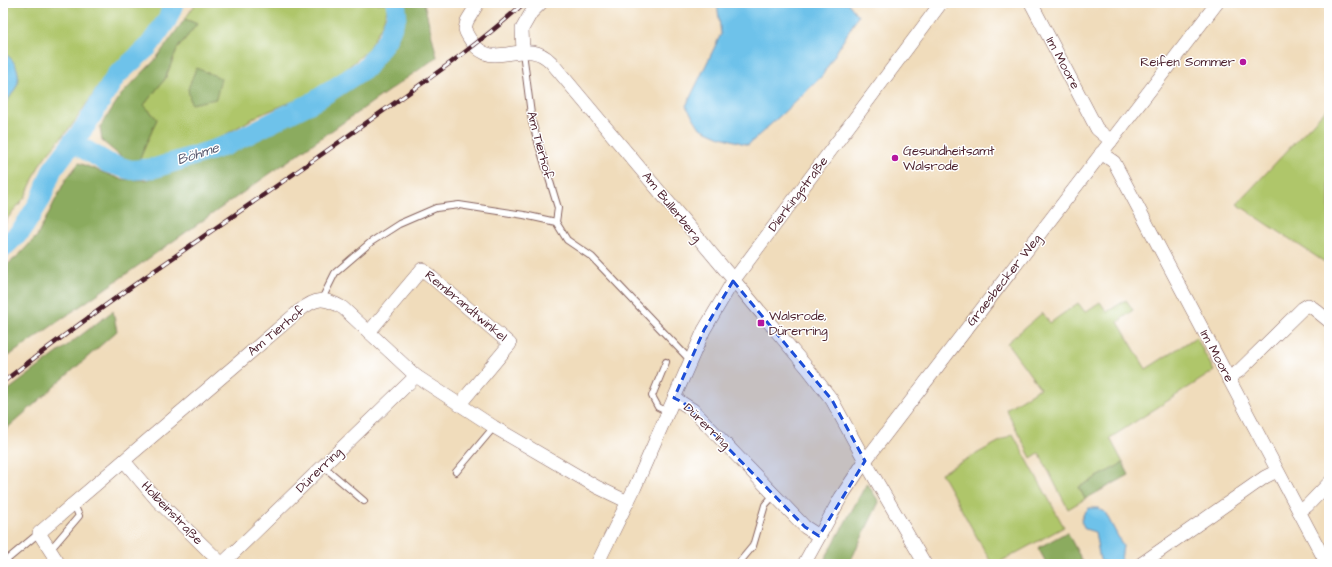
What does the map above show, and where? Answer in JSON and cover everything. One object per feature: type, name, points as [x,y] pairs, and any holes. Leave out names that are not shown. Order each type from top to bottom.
[{"type":"street","name":"Am Bullerberg","points":[[478,3],[467,21],[465,29],[477,48],[485,54],[491,56],[531,52],[538,54],[551,62],[583,98],[733,281],[809,370],[832,400],[865,461],[925,564]]},
{"type":"street","points":[[523,52],[522,29],[531,13],[541,3]]},
{"type":"street","name":"Dierkingstraße","points":[[674,398],[704,330],[733,281],[941,3]]},
{"type":"street","name":"Im Moore","points":[[1031,3],[1097,128],[1111,141]]},
{"type":"street","name":"Graesbecker Weg","points":[[804,564],[841,497],[865,461],[1217,3]]},
{"type":"street","name":"Im Moore","points":[[1101,153],[1114,162],[1327,564]]},
{"type":"street","name":"Rembrandtwinkel","points":[[369,332],[422,269],[510,344],[459,405]]},
{"type":"street","points":[[322,299],[343,308],[416,376],[459,405],[597,487],[628,502]]},
{"type":"street","name":"Am Tierhof","points":[[39,533],[299,311],[311,302],[322,299]]},
{"type":"street","points":[[1228,378],[1239,371],[1303,308],[1308,305],[1314,308],[1329,321]]},
{"type":"street","name":"Dürerring","points":[[222,564],[416,376]]},
{"type":"street","name":"Dürerring","points":[[597,564],[628,502],[674,398],[693,410],[805,527],[819,536]]},
{"type":"street","name":"Holbeinstraße","points":[[124,461],[157,500],[222,564]]},
{"type":"street","points":[[1141,564],[1265,477],[1277,471]]},
{"type":"street","points":[[1299,511],[1307,506],[1329,483]]},
{"type":"street","points":[[39,533],[59,564]]},
{"type":"lane","name":"Am Tierhof","points":[[523,52],[532,122],[558,208],[556,222]]},
{"type":"lane","points":[[322,299],[335,273],[371,242],[399,224],[436,208],[459,205],[524,215],[556,222],[567,240],[592,257],[691,361]]},
{"type":"lane","points":[[666,362],[652,396],[658,407],[668,412]]},
{"type":"lane","points":[[456,472],[494,427]]},
{"type":"lane","points":[[323,466],[364,502]]},
{"type":"lane","points":[[738,564],[753,546],[764,505],[774,495]]},
{"type":"lane","points":[[50,550],[79,516],[74,504]]},
{"type":"lane","points":[[3,563],[39,533]]},
{"type":"highlighted area","points":[[733,281],[832,400],[865,461],[819,536],[805,527],[684,403],[674,398],[704,330]]},
{"type":"green space","points":[[3,3],[167,3],[142,43],[109,71],[73,124],[47,154],[40,164],[25,197],[7,219],[3,229]]},
{"type":"green space","points":[[196,3],[386,3],[387,10],[382,25],[367,51],[338,76],[306,96],[257,116],[218,139],[153,160],[138,163],[157,119],[144,105],[165,79],[177,49],[197,24],[185,19]]},
{"type":"green space","points":[[404,3],[424,3],[437,57],[3,360],[3,268],[19,255],[37,236],[66,179],[79,163],[120,179],[146,180],[226,151],[318,105],[376,68],[397,41],[405,8]]},
{"type":"green space","points":[[185,19],[197,24],[177,49],[165,79],[144,105],[157,119],[138,163],[133,164],[102,141],[100,127],[121,95],[155,60]]},
{"type":"green space","points":[[196,68],[221,78],[216,99],[191,104],[188,89]]},
{"type":"green space","points":[[1329,106],[1329,265],[1237,204]]},
{"type":"green space","points":[[1126,300],[1133,310],[1118,322],[1146,369],[1196,337],[1214,371],[1110,438],[1123,463],[1079,487],[1085,499],[1068,509],[1039,453],[1031,458],[1006,409],[1040,388],[1007,343],[1042,313],[1050,323],[1078,303],[1085,312],[1100,302],[1107,312]]},
{"type":"green space","points":[[113,311],[117,331],[3,432],[3,394]]},
{"type":"green space","points":[[1013,434],[1064,527],[996,564],[992,564],[941,473]]},
{"type":"green space","points":[[1123,463],[1129,475],[1085,499],[1079,487]]},
{"type":"green space","points":[[867,483],[879,502],[849,564],[822,564]]},
{"type":"green space","points":[[1067,532],[1084,564],[1047,564],[1038,548]]},
{"type":"water","points":[[717,3],[848,3],[858,16],[822,76],[748,145],[718,136],[700,128],[686,106],[721,34]]},
{"type":"water","points":[[3,53],[13,61],[18,73],[18,82],[16,88],[3,107]]},
{"type":"water","points":[[1089,508],[1098,508],[1105,512],[1123,546],[1121,560],[1110,564],[1100,560],[1095,532],[1085,529],[1081,521],[1084,513]]},
{"type":"waterway","points":[[3,248],[22,230],[41,199],[52,170],[86,125],[116,76],[148,47],[167,20],[174,3]]},
{"type":"waterway","name":"Böhme","points":[[72,142],[108,163],[131,170],[155,168],[225,146],[313,102],[367,67],[387,39],[397,15],[396,3]]},
{"type":"railway","points":[[3,382],[90,316],[443,68],[485,37],[524,3]]},
{"type":"place","name":"Reifen Sommer","points":[[1243,62]]},
{"type":"place","name":"Gesundheitsamt Walsrode","points":[[895,158]]},
{"type":"place","name":"Walsrode, Dürerring","points":[[761,323]]}]
